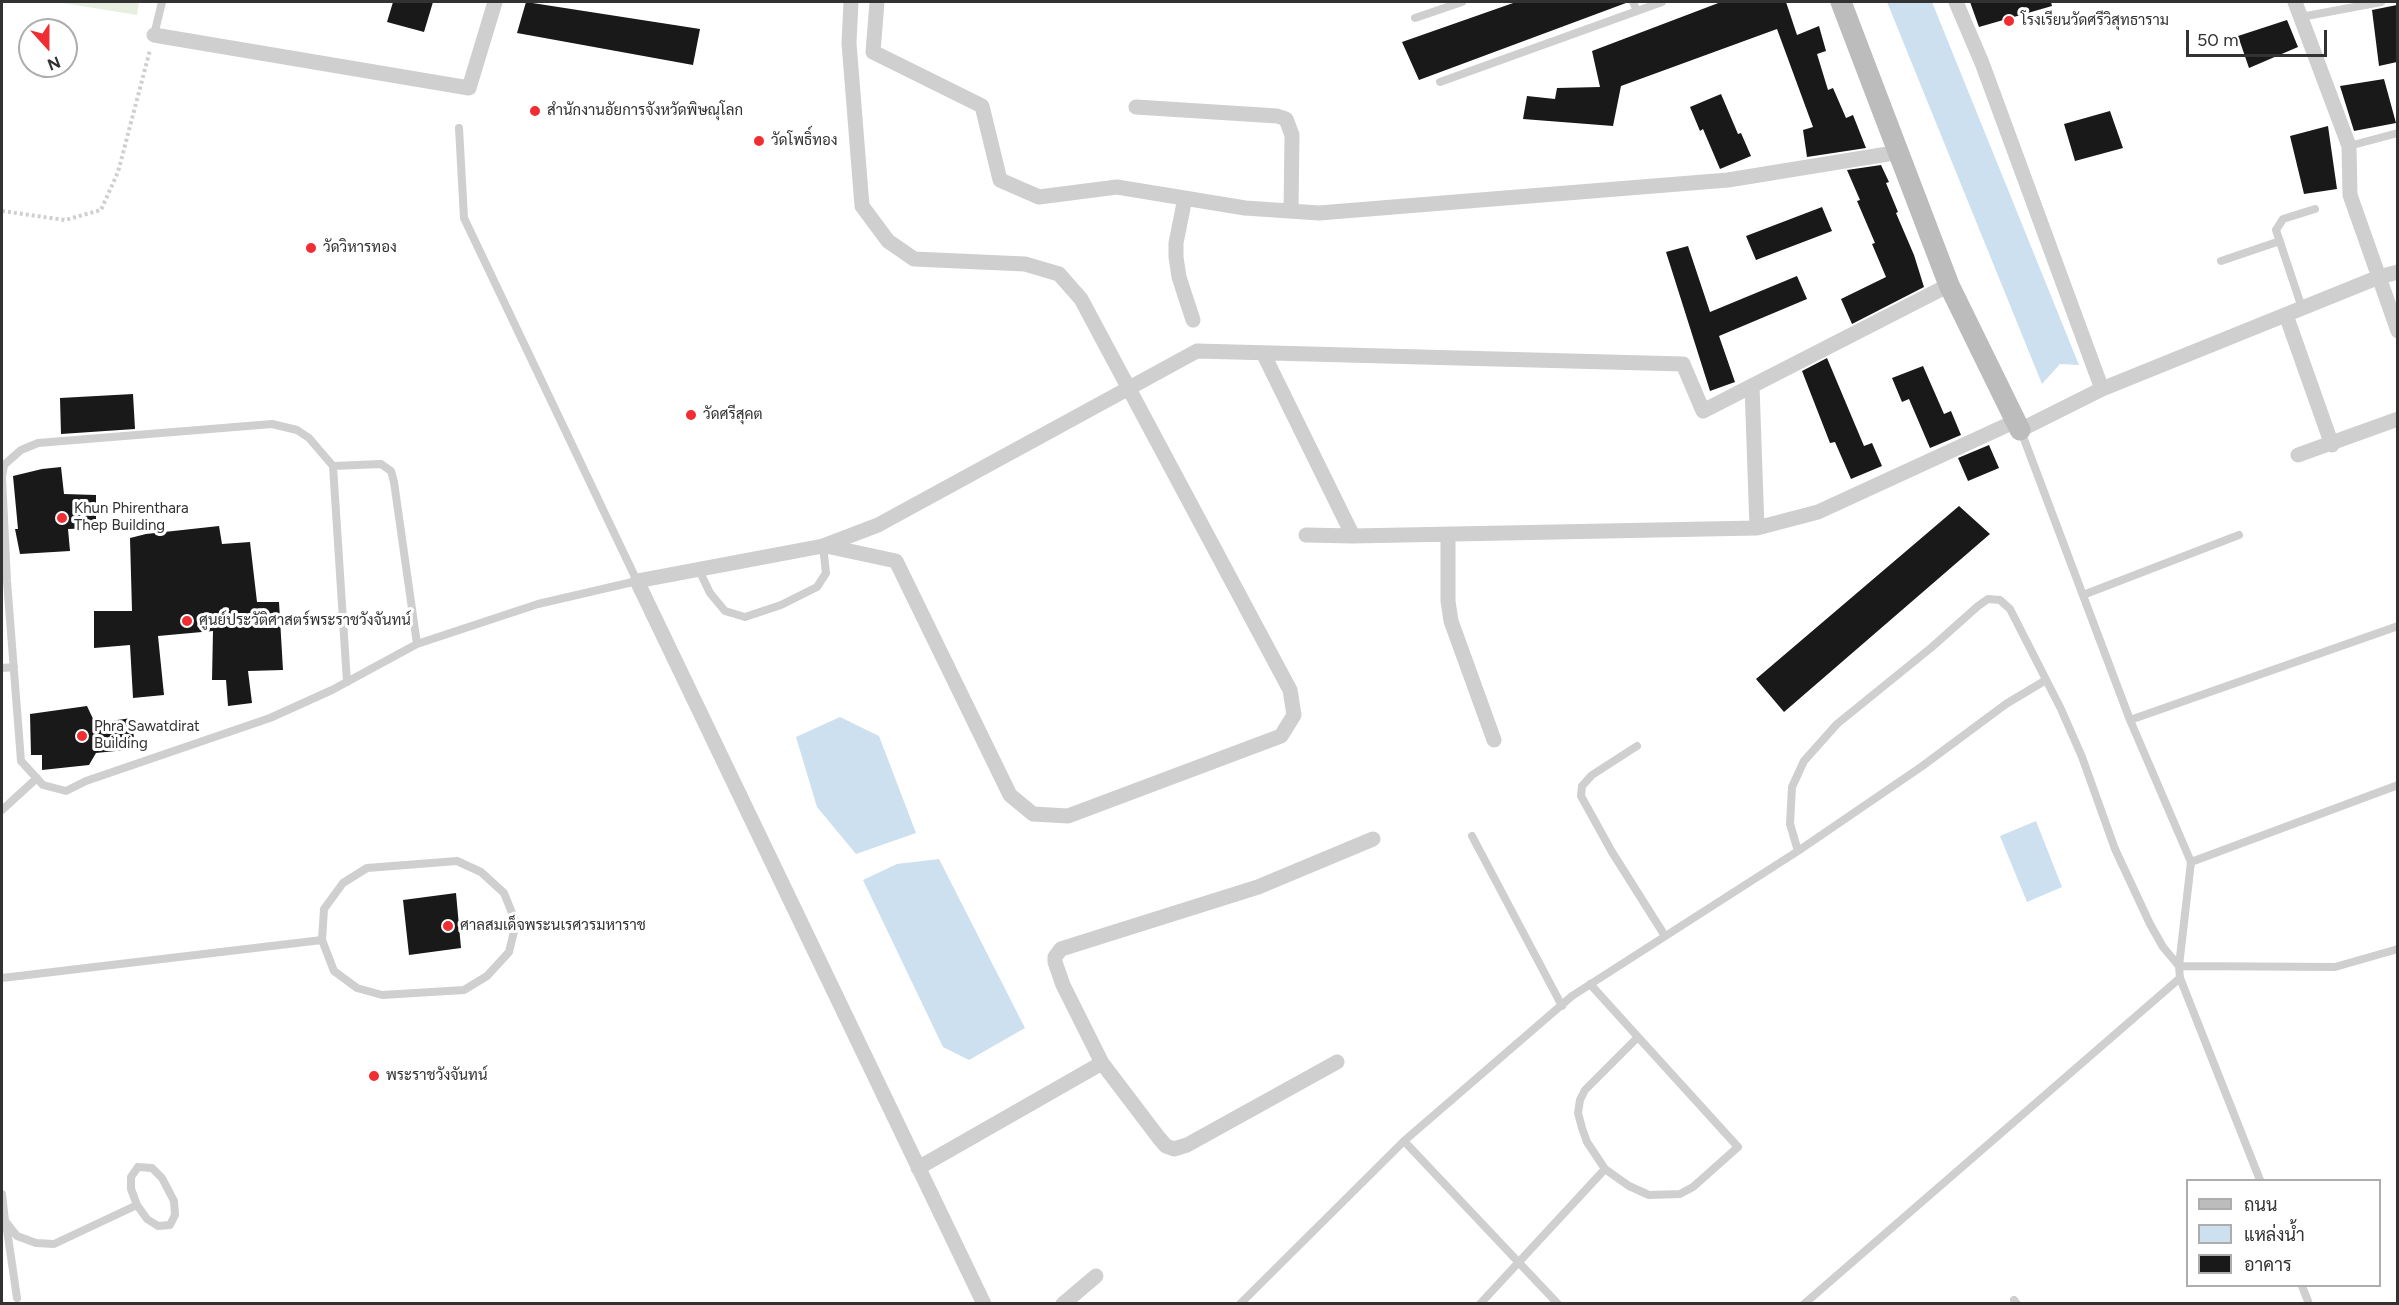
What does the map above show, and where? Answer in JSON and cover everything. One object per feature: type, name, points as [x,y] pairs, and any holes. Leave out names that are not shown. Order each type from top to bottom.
[{"type":"street","points":[[154,35],[470,88],[495,2]]},
{"type":"street","points":[[823,546],[896,561],[1010,795],[1033,814],[1068,816],[1281,736],[1294,716],[1290,690],[1081,299],[1059,274],[1025,264],[914,259],[888,241],[862,206],[849,43],[850,2]]},
{"type":"street","points":[[877,2],[873,52],[982,106],[1000,180],[1039,197],[1117,187],[1245,208],[1319,213],[1728,180],[1900,152]]},
{"type":"street","points":[[1841,2],[1949,285],[2018,425]]},
{"type":"street","points":[[1956,2],[1982,63],[2102,389]]},
{"type":"street","points":[[2295,2],[2349,146],[2350,195],[2397,331]]},
{"type":"street","points":[[1136,106],[1277,116],[1286,119],[1292,135],[1291,211]]},
{"type":"street","points":[[1185,198],[1176,243],[1176,258],[1179,277],[1193,320]]},
{"type":"street","points":[[1306,535],[1758,528],[1818,512],[2102,389],[2379,277],[2397,272]]},
{"type":"street","points":[[984,1304],[637,581],[823,546],[878,525],[1197,351],[1683,364],[1703,411],[1949,285]]},
{"type":"street","points":[[2286,315],[2331,445]]},
{"type":"street","points":[[1263,352],[1353,536]]},
{"type":"street","points":[[1752,386],[1758,528]]},
{"type":"street","points":[[2298,455],[2331,445],[2397,419]]},
{"type":"street","points":[[1448,534],[1448,601],[1451,621],[1494,740]]},
{"type":"street","points":[[1337,1062],[1187,1145],[1174,1149],[1166,1146],[1159,1138],[1102,1063],[1064,985],[1055,957],[1061,949],[1258,887],[1372,839]]},
{"type":"street","points":[[918,1168],[1102,1063]]},
{"type":"street","points":[[1064,1304],[1096,1276]]},
{"type":"lane","points":[[154,35],[162,2]]},
{"type":"lane","points":[[1415,18],[1462,2]]},
{"type":"lane","points":[[1633,2],[1637,10]]},
{"type":"lane","points":[[1440,82],[1662,2]]},
{"type":"lane","points":[[2301,17],[2381,2]]},
{"type":"lane","points":[[347,682],[333,466],[309,438],[297,430],[272,424],[58,441],[30,445],[9,458],[4,465],[2,477],[5,597],[14,667],[21,761],[43,784],[66,791],[86,781],[138,762],[270,718],[347,682],[417,644],[538,604],[637,581],[464,218],[459,128]]},
{"type":"lane","points":[[2349,146],[2397,133]]},
{"type":"lane","points":[[2302,308],[2276,230],[2283,219],[2315,209]]},
{"type":"lane","points":[[2221,261],[2280,241]]},
{"type":"lane","points":[[2018,425],[2130,720],[2191,862],[2179,966],[2180,978],[2260,1179]]},
{"type":"lane","points":[[333,466],[381,464],[391,471],[417,644]]},
{"type":"lane","points":[[2083,596],[2239,535]]},
{"type":"lane","points":[[698,568],[710,593],[725,611],[745,617],[781,605],[817,587],[826,573],[823,546]]},
{"type":"lane","points":[[1798,851],[1790,824],[1792,787],[1804,761],[1837,724],[1932,647],[1978,606],[1988,599],[2000,600],[2010,609],[2082,757],[2115,849],[2151,924],[2163,947],[2179,966],[2336,967],[2397,948]]},
{"type":"lane","points":[[2130,720],[2397,626]]},
{"type":"lane","points":[[2,668],[14,667]]},
{"type":"lane","points":[[1240,1304],[1404,1141],[1572,996],[1798,851],[1922,767],[2006,704],[2046,680]]},
{"type":"lane","points":[[1637,746],[1592,775],[1582,786],[1581,796],[1612,852],[1665,936]]},
{"type":"lane","points":[[2,810],[37,778]]},
{"type":"lane","points":[[2191,862],[2210,857],[2397,785]]},
{"type":"lane","points":[[1472,836],[1562,1006]]},
{"type":"lane","points":[[457,861],[481,872],[504,893],[516,922],[509,952],[487,976],[464,990],[382,995],[357,988],[334,971],[322,940],[324,909],[343,883],[367,868],[457,861]]},
{"type":"lane","points":[[2,978],[322,940]]},
{"type":"lane","points":[[1804,1304],[2180,978]]},
{"type":"lane","points":[[1590,984],[1638,1036],[1738,1147],[1693,1187],[1680,1194],[1649,1195],[1629,1186],[1605,1170],[1587,1142],[1578,1113],[1580,1100],[1590,1082],[1638,1036]]},
{"type":"lane","points":[[1404,1141],[1558,1304]]},
{"type":"lane","points":[[138,1167],[152,1168],[162,1178],[174,1202],[175,1215],[170,1225],[158,1226],[147,1219],[138,1205],[131,1189],[131,1177],[138,1167]]},
{"type":"lane","points":[[1480,1304],[1605,1170]]},
{"type":"lane","points":[[2,1194],[17,1298]]},
{"type":"lane","points":[[5,1221],[17,1236],[36,1243],[54,1244],[138,1205]]},
{"type":"lane","points":[[2302,1287],[2309,1304]]},
{"type":"path","points":[[2,211],[65,220],[101,210],[118,172],[154,35]]},
{"type":"green space","points":[[57,2],[139,2],[137,15]]},
{"type":"water","points":[[1887,2],[1932,2],[2079,365],[2060,364],[2042,384]]},
{"type":"water","points":[[840,717],[879,736],[916,833],[856,854],[817,807],[796,737]]},
{"type":"water","points":[[2036,821],[2062,887],[2027,902],[2000,836]]},
{"type":"water","points":[[939,859],[1025,1028],[969,1060],[943,1047],[863,880],[897,864]]},
{"type":"building","points":[[393,2],[433,2],[424,32],[387,22]]},
{"type":"building","points":[[526,2],[700,29],[693,65],[517,33]]},
{"type":"building","points":[[1516,2],[1626,3],[1419,80],[1402,42]]},
{"type":"building","points":[[1721,2],[1786,2],[1797,35],[1819,26],[1826,51],[1817,54],[1828,90],[1833,88],[1846,118],[1853,115],[1866,148],[1807,157],[1803,130],[1813,127],[1777,29],[1621,86],[1613,126],[1523,119],[1527,96],[1555,99],[1557,88],[1600,87],[1592,51]]},
{"type":"building","points":[[1970,2],[2051,2],[2052,6],[1979,27]]},
{"type":"building","points":[[2397,5],[2397,62],[2379,66],[2372,10]]},
{"type":"building","points":[[2287,20],[2298,47],[2249,68],[2238,36]]},
{"type":"building","points":[[2384,79],[2396,123],[2354,131],[2340,86]]},
{"type":"building","points":[[1721,94],[1738,134],[1741,133],[1751,156],[1720,169],[1703,129],[1700,131],[1690,107]]},
{"type":"building","points":[[2110,111],[2123,148],[2075,161],[2064,124]]},
{"type":"building","points":[[2328,126],[2337,189],[2304,194],[2290,136]]},
{"type":"building","points":[[1881,165],[1889,182],[1886,183],[1924,287],[1852,324],[1841,299],[1886,277],[1872,244],[1875,243],[1857,201],[1860,200],[1847,170]]},
{"type":"building","points":[[1822,207],[1832,231],[1756,260],[1746,236]]},
{"type":"building","points":[[1688,246],[1710,312],[1797,276],[1807,299],[1719,336],[1735,382],[1710,391],[1666,252]]},
{"type":"building","points":[[1827,358],[1864,446],[1872,443],[1882,466],[1851,479],[1835,442],[1830,443],[1802,371]]},
{"type":"building","points":[[1923,366],[1944,414],[1951,411],[1961,435],[1930,448],[1909,399],[1902,402],[1892,378]]},
{"type":"building","points":[[133,394],[135,429],[61,434],[60,398]]},
{"type":"building","points":[[1989,445],[1999,468],[1968,481],[1958,458]]},
{"type":"building","name":"Khun Phirenthara Thep Building","points":[[61,467],[64,494],[96,495],[96,528],[68,529],[70,551],[20,554],[15,529],[18,529],[13,476]]},
{"type":"building","points":[[1959,506],[1990,534],[1784,712],[1756,679]]},
{"type":"building","name":"ศูนย์ประวัติศาสตร์พระราชวังจันทน์","points":[[219,526],[222,544],[250,542],[257,602],[279,602],[283,670],[248,671],[252,703],[228,706],[226,680],[212,680],[213,631],[158,636],[164,695],[133,698],[130,645],[94,648],[94,611],[132,611],[130,538],[146,534]]},
{"type":"building","name":"Phra Sawatdirat Building","points":[[87,706],[95,723],[132,718],[135,749],[96,753],[89,765],[42,770],[42,755],[31,755],[30,714]]},
{"type":"building","points":[[456,893],[461,948],[409,955],[403,900]]},
{"type":"place","name":"โรงเรียนวัดศรีวิสุทธาราม","points":[[2009,21]]},
{"type":"place","name":"สำนักงานอัยการจังหวัดพิษณุโลก","points":[[535,111]]},
{"type":"place","name":"วัดโพธิ์ทอง","points":[[759,141]]},
{"type":"place","name":"วัดวิหารทอง","points":[[311,248]]},
{"type":"place","name":"วัดศรีสุคต","points":[[691,415]]},
{"type":"place","name":"Khun Phirenthara Thep Building","points":[[62,518]]},
{"type":"place","name":"ศูนย์ประวัติศาสตร์พระราชวังจันทน์","points":[[187,621]]},
{"type":"place","name":"Phra Sawatdirat Building","points":[[82,736]]},
{"type":"place","name":"ศาลสมเด็จพระนเรศวรมหาราช","points":[[448,926]]},
{"type":"place","name":"พระราชวังจันทน์","points":[[374,1076]]}]
